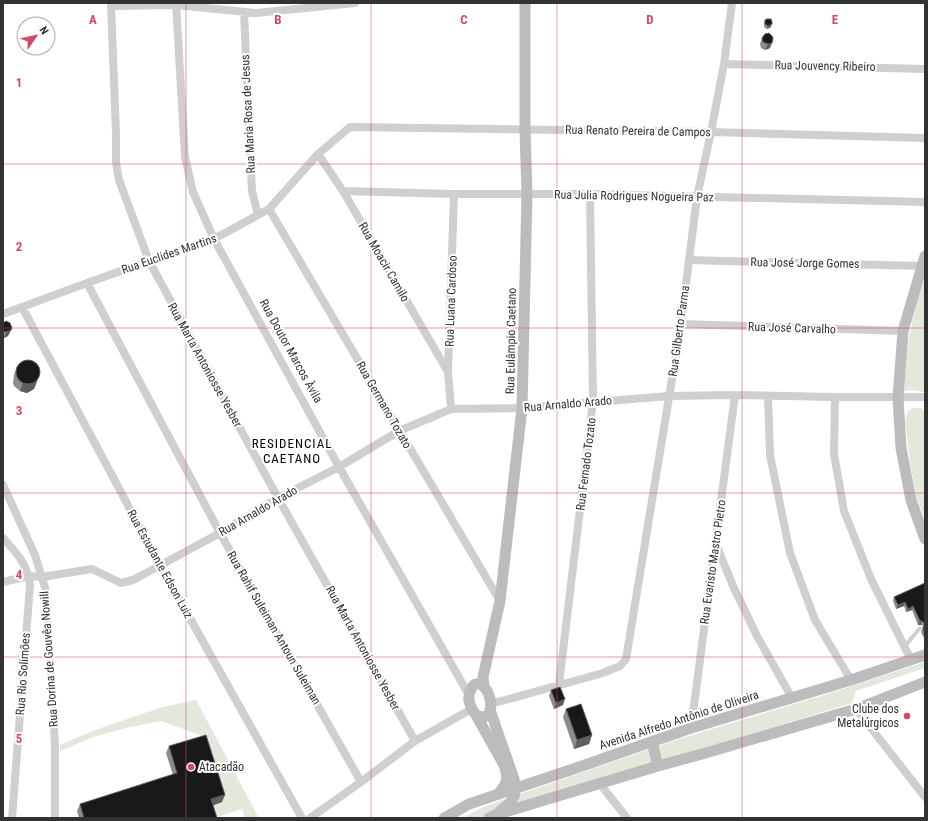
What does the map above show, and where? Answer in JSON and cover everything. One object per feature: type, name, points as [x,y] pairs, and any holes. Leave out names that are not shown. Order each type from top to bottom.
[{"type":"street","points":[[111,4],[176,4],[256,13],[355,3]]},
{"type":"street","name":"Rua Eulâmpio Caetano","points":[[475,687],[500,601],[522,408],[527,194],[525,130],[525,3]]},
{"type":"street","name":"Rua Gilberto Parma","points":[[559,684],[620,666],[626,659],[681,324],[697,198],[724,64],[732,3]]},
{"type":"street","name":"Rua Marta Antoniosse Yesber","points":[[111,4],[116,162],[119,180],[149,261],[278,498],[415,741]]},
{"type":"street","name":"Rua Doutor Marcos Àvila","points":[[176,4],[185,157],[193,192],[214,239],[339,466],[475,687]]},
{"type":"street","name":"Rua Maria Rosa de Jesus","points":[[244,12],[252,191],[258,215]]},
{"type":"street","name":"Rua Jouvency Ribeiro","points":[[724,64],[925,69]]},
{"type":"street","name":"Rua Renato Pereira de Campos","points":[[350,127],[711,132],[925,138]]},
{"type":"street","name":"Rua Euclides Martins","points":[[3,314],[214,239],[269,209],[318,154],[350,127]]},
{"type":"street","name":"Rua Moacir Camilo","points":[[318,154],[342,191],[448,372]]},
{"type":"street","name":"Rua Julia Rodrigues Nogueira Paz","points":[[342,191],[454,194],[590,194],[697,198],[925,202]]},
{"type":"street","name":"Rua Luana Cardoso","points":[[451,409],[448,372],[454,194]]},
{"type":"street","name":"Rua Fernado Tozato","points":[[559,684],[593,402],[590,194]]},
{"type":"street","name":"Rua Germano Tozato","points":[[269,209],[500,601]]},
{"type":"street","name":"Rua José Jorge Gomes","points":[[689,260],[924,261]]},
{"type":"street","points":[[924,261],[903,331],[898,398],[901,448],[911,500],[925,539]]},
{"type":"street","name":"Rua Rahif Suleiman Antoun Suleiman","points":[[87,283],[220,533],[361,782]]},
{"type":"street","name":"Rua Estudante Edson Luiz","points":[[22,307],[160,565],[302,818]]},
{"type":"street","name":"Rua José Carvalho","points":[[681,324],[903,331]]},
{"type":"street","name":"Rua Arnaldo Arado","points":[[3,582],[28,576],[42,577],[92,569],[121,582],[132,580],[220,533],[278,498],[339,466],[399,431],[451,409],[522,408],[669,396],[735,395],[898,398],[925,397]]},
{"type":"street","name":"Rua Evaristo Mastro Pietro","points":[[691,728],[735,395]]},
{"type":"street","points":[[768,396],[770,455],[790,553],[815,620],[851,680]]},
{"type":"street","points":[[835,397],[834,454],[844,511],[871,579],[911,660]]},
{"type":"street","name":"Rua Dorina de Gouvêa Nowill","points":[[3,485],[35,555],[46,591],[55,745],[55,818]]},
{"type":"street","name":"Rua Rio Solimões","points":[[3,538],[23,562],[30,585],[12,818]]},
{"type":"street","points":[[716,543],[743,608],[792,698]]},
{"type":"street","name":"Avenida Alfredo Antônio de Oliveira","points":[[444,818],[469,804],[691,728],[851,680],[925,655]]},
{"type":"street","points":[[492,816],[856,709],[925,682]]},
{"type":"street","points":[[472,711],[482,717],[487,715],[493,705],[559,684]]},
{"type":"street","points":[[492,816],[505,808],[515,796],[516,788],[488,692],[475,687],[469,703],[472,711],[504,765],[506,772],[506,781],[498,794]]},
{"type":"street","points":[[856,709],[925,797]]},
{"type":"street","points":[[310,818],[415,741],[472,711]]},
{"type":"street","points":[[652,742],[658,766]]},
{"type":"street","points":[[600,784],[627,818]]},
{"type":"lane","points":[[905,647],[920,628]]},
{"type":"shaded area","points":[[925,277],[925,392],[912,390],[904,391],[908,341],[917,302]]},
{"type":"shaded area","points":[[913,408],[921,408],[925,411],[925,519],[917,499],[910,462],[905,420],[908,411]]},
{"type":"shaded area","points":[[925,662],[925,668],[856,691],[852,703],[521,806],[518,799],[520,794],[679,739],[840,690]]},
{"type":"shaded area","points":[[196,700],[259,818],[245,818],[242,809],[214,818],[203,742],[200,735],[161,721],[96,736],[60,751],[60,745],[95,730],[162,707]]},
{"type":"shaded area","points":[[511,797],[503,807],[480,818],[463,818],[483,807]]},
{"type":"building","points":[[771,19],[772,22],[772,24],[768,26],[765,24],[765,20]]},
{"type":"building","points":[[769,33],[773,38],[772,43],[768,44],[763,42],[762,38],[765,34]]},
{"type":"building","points":[[6,321],[10,323],[12,328],[6,332],[3,331],[3,323]]},
{"type":"building","points":[[28,360],[37,363],[40,372],[37,381],[28,384],[19,381],[16,372],[19,363]]},
{"type":"building","points":[[925,583],[925,625],[922,621],[920,621],[913,606],[908,609],[905,602],[898,605],[894,597]]},
{"type":"building","points":[[560,687],[565,699],[556,703],[551,690]]},
{"type":"building","points":[[581,704],[592,735],[577,740],[566,709]]},
{"type":"building","name":"Atacadão","points":[[206,735],[225,795],[211,799],[217,818],[84,818],[80,804],[177,773],[169,746]]},
{"type":"place","name":"Clube dos Metalúrgicos","points":[[907,716]]},
{"type":"place","name":"Atacadão","points":[[191,767]]},
{"type":"district","name":"RESIDENCIAL CAETANO","points":[[292,450]]}]
